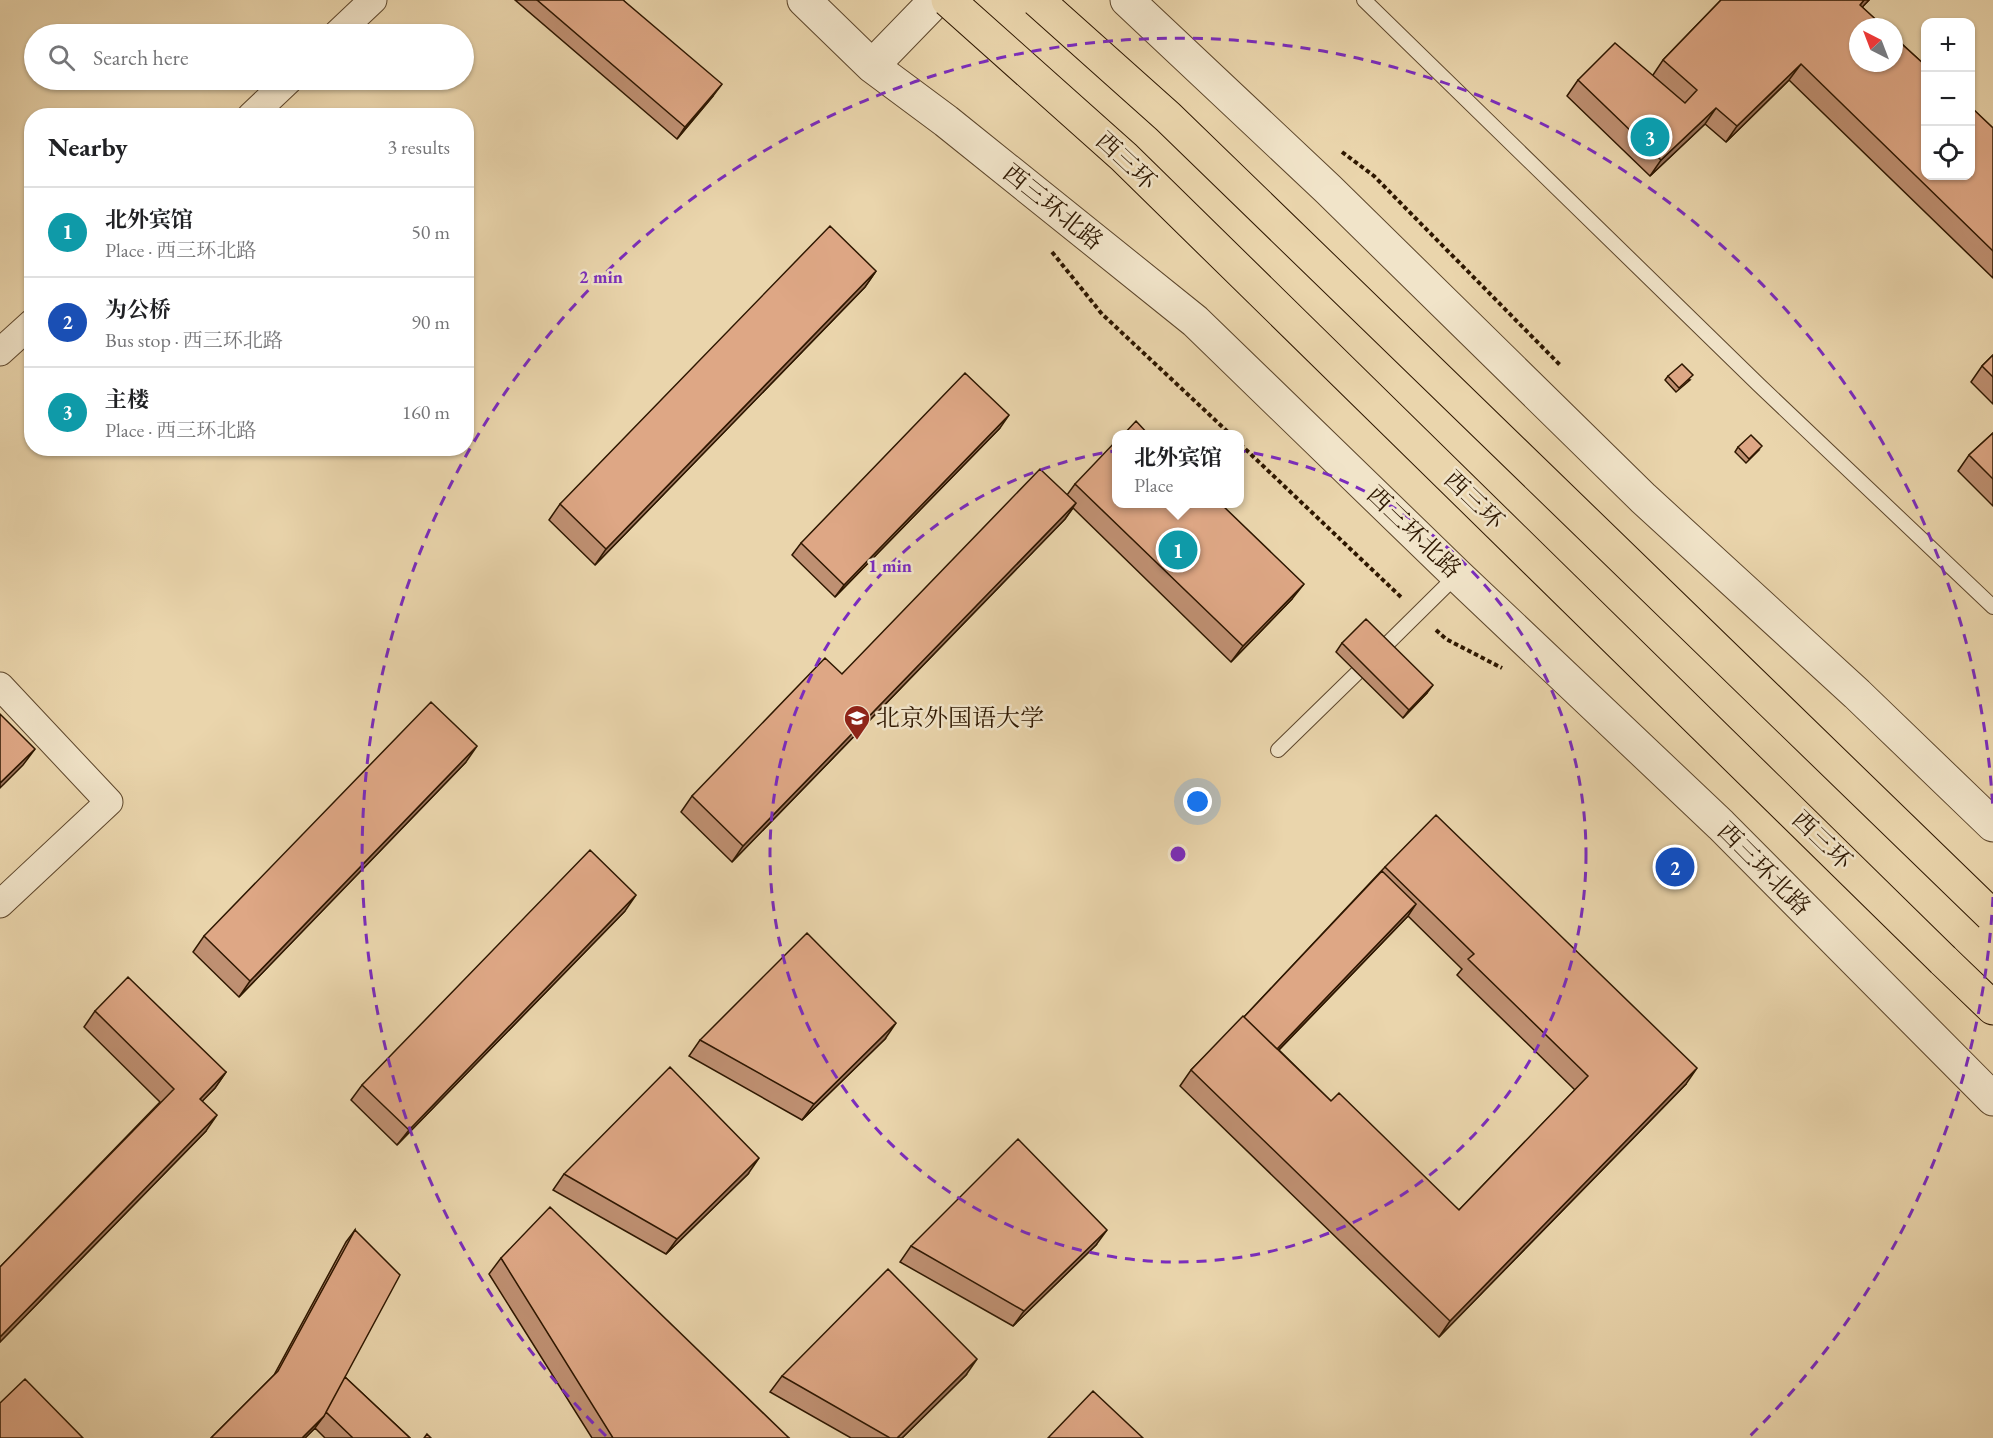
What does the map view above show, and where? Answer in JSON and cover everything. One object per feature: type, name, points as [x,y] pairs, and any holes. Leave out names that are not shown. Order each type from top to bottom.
[{"type":"highway","name":"西三环","points":[[948,0],[1124,157],[1993,1008]]},
{"type":"highway","points":[[1037,0],[1168,117],[1993,916]]},
{"type":"street","points":[[348,24],[373,0]]},
{"type":"street","name":"西三环北路","points":[[804,0],[872,66],[946,121],[1195,321],[1457,575],[1721,825],[1993,1099]]},
{"type":"street","points":[[872,66],[936,0]]},
{"type":"street","points":[[1127,0],[1328,189],[1643,498],[1857,694],[1993,825]]},
{"type":"street","points":[[259,108],[278,90]]},
{"type":"street","points":[[0,352],[24,330]]},
{"type":"street","points":[[0,686],[109,802],[0,904]]},
{"type":"lane","points":[[1364,0],[1759,385],[1993,607]]},
{"type":"lane","points":[[1382,649],[1457,575]]},
{"type":"lane","points":[[1278,750],[1357,673]]},
{"type":"path","points":[[1050,250],[1102,314],[1225,430]]},
{"type":"building","points":[[537,0],[623,0],[722,84],[685,127]]},
{"type":"building","points":[[1721,0],[1864,0],[1860,5],[1874,18],[1849,18],[1849,72],[1903,72],[1903,45],[1921,61],[1921,180],[1975,180],[1975,111],[1993,128],[1993,251],[1801,64],[1737,126],[1716,108],[1661,160],[1578,80],[1615,43],[1685,103],[1697,90],[1663,60]]},
{"type":"building","points":[[830,226],[876,271],[606,549],[560,504]]},
{"type":"building","points":[[1993,355],[1993,377],[1982,366]]},
{"type":"building","points":[[1682,364],[1693,375],[1679,388],[1668,376]]},
{"type":"building","points":[[965,373],[1009,415],[844,585],[801,543]]},
{"type":"building","points":[[1136,421],[1144,430],[1128,430]]},
{"type":"building","points":[[1993,433],[1993,479],[1969,455]]},
{"type":"building","points":[[1751,435],[1762,446],[1749,459],[1738,447]]},
{"type":"building","points":[[1112,445],[1112,508],[1225,508],[1304,584],[1243,646],[1075,484]]},
{"type":"building","points":[[1040,469],[1076,503],[743,846],[692,796],[825,658],[842,674]]},
{"type":"building","points":[[1366,619],[1433,685],[1409,710],[1342,643]]},
{"type":"building","points":[[431,702],[477,746],[250,981],[204,936]]},
{"type":"building","points":[[0,714],[35,749],[0,783]]},
{"type":"building","points":[[1436,815],[1697,1068],[1450,1321],[1191,1070],[1243,1016],[1331,1101],[1339,1093],[1459,1210],[1588,1076],[1468,959],[1474,954],[1385,867]]},
{"type":"building","points":[[590,850],[636,895],[409,1130],[362,1085]]},
{"type":"building","points":[[1382,871],[1416,904],[1277,1049],[1244,1017]]},
{"type":"building","points":[[807,933],[896,1023],[814,1104],[700,1040]]},
{"type":"building","points":[[128,977],[226,1072],[200,1099],[217,1115],[0,1337],[0,1267],[174,1089],[95,1011]]},
{"type":"building","points":[[670,1067],[759,1158],[677,1239],[564,1174]]},
{"type":"building","points":[[1018,1139],[1107,1230],[1024,1311],[911,1246]]},
{"type":"building","points":[[550,1207],[789,1438],[613,1438],[501,1258]]},
{"type":"building","points":[[355,1230],[400,1275],[324,1416],[302,1438],[211,1438],[278,1371]]},
{"type":"building","points":[[888,1269],[977,1359],[897,1438],[890,1438],[782,1376]]},
{"type":"building","points":[[345,1377],[410,1438],[353,1438],[326,1412]]},
{"type":"building","points":[[25,1379],[83,1438],[0,1438],[0,1403]]},
{"type":"building","points":[[1093,1391],[1143,1438],[1048,1438]]},
{"type":"place","name":"主楼","points":[[1650,137]]},
{"type":"place","name":"北外宾馆","points":[[1178,550]]},
{"type":"place","name":"北京外国语大学","points":[[857,741]]},
{"type":"place","name":"为公桥","points":[[1675,867]]}]
